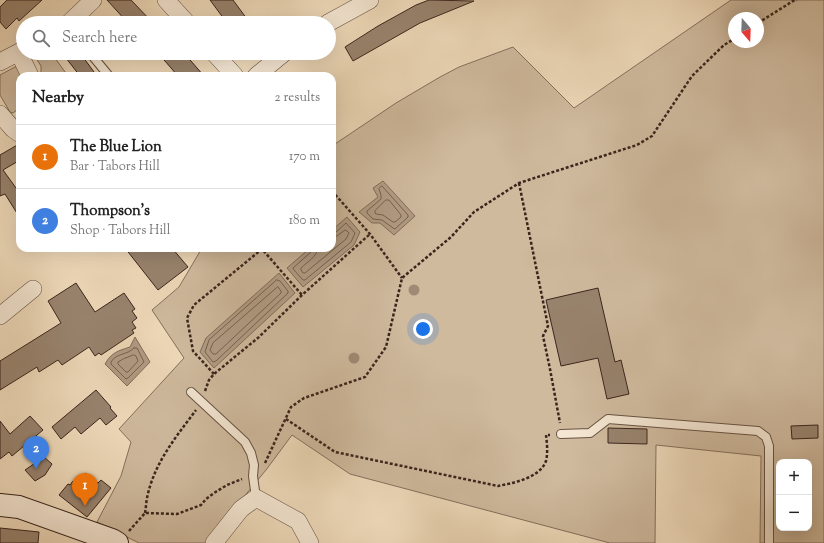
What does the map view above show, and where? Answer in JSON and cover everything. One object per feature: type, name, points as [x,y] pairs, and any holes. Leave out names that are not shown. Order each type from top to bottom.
[{"type":"street","points":[[76,16],[93,0]]},
{"type":"street","points":[[166,0],[181,16]]},
{"type":"street","points":[[336,19],[370,0]]},
{"type":"street","points":[[0,62],[16,54]]},
{"type":"street","points":[[24,60],[29,72]]},
{"type":"street","points":[[220,60],[231,72]]},
{"type":"street","points":[[261,72],[275,60]]},
{"type":"street","points":[[0,114],[16,131]]},
{"type":"street","points":[[0,316],[33,289]]},
{"type":"street","points":[[214,543],[241,509],[256,498],[298,521],[310,543]]},
{"type":"street","points":[[0,505],[19,507],[114,542]]},
{"type":"lane","points":[[96,60],[106,72]]},
{"type":"lane","points":[[191,392],[245,442],[251,454],[254,466],[253,476],[256,498]]},
{"type":"lane","points":[[561,434],[590,433],[608,419],[758,431],[766,437],[769,446],[769,543]]},
{"type":"path","points":[[764,19],[797,0]]},
{"type":"path","points":[[145,513],[177,514],[201,505],[206,499],[227,485],[253,476],[258,476],[291,408],[304,398],[365,378],[386,347],[402,278],[451,237],[474,212],[519,183],[637,145],[652,136],[692,76],[728,43]]},
{"type":"path","points":[[286,419],[335,452],[498,486],[514,483],[530,477],[544,465],[546,459],[546,436],[561,434],[543,336],[548,326],[519,183]]},
{"type":"path","points":[[336,196],[370,234],[402,278]]},
{"type":"path","points":[[114,542],[120,532],[128,532],[145,513],[146,498],[153,477],[166,451],[202,402],[210,380],[214,374],[259,337],[302,295],[370,234]]},
{"type":"path","points":[[214,374],[193,351],[187,318],[194,304],[258,252]]},
{"type":"path","points":[[265,252],[302,295]]},
{"type":"shaded area","points":[[731,0],[824,0],[824,543],[760,543],[761,456],[656,445],[655,543],[610,543],[350,474],[292,435],[266,470],[206,543],[139,543],[97,522],[121,476],[131,442],[119,429],[184,358],[152,310],[179,287],[200,252],[336,252],[336,143],[396,103],[459,67],[513,47],[574,108]]},
{"type":"shaded area","points":[[37,60],[56,60],[65,72],[41,72],[41,66]]},
{"type":"shaded area","points":[[15,67],[21,67],[24,72],[16,72],[16,110],[13,113],[10,112],[0,95],[0,75]]},
{"type":"water","points":[[383,181],[415,216],[394,235],[380,223],[372,223],[359,212],[378,197],[373,188]]},
{"type":"water","points":[[347,217],[360,232],[354,245],[303,287],[287,268],[305,252],[336,252],[336,227]]},
{"type":"water","points":[[279,273],[295,293],[214,368],[200,352],[206,338]]},
{"type":"water","points":[[135,337],[150,362],[127,386],[105,364],[113,354],[130,347]]},
{"type":"building","points":[[7,0],[42,0],[24,16],[16,16],[16,19],[6,29],[0,22],[0,7]]},
{"type":"building","points":[[107,0],[131,0],[146,16],[122,16]]},
{"type":"building","points":[[210,0],[233,0],[245,16],[222,16]]},
{"type":"building","points":[[429,0],[474,1],[420,23],[353,61],[345,47],[378,26],[416,5]]},
{"type":"building","points":[[67,60],[85,60],[94,72],[77,72]]},
{"type":"building","points":[[164,60],[190,60],[201,72],[175,72]]},
{"type":"building","points":[[16,146],[16,162],[3,170],[16,188],[16,212],[5,194],[0,196],[0,155]]},
{"type":"building","points":[[128,252],[175,252],[188,267],[158,290]]},
{"type":"building","points":[[76,283],[95,312],[124,293],[135,309],[132,311],[137,318],[132,322],[136,328],[132,330],[134,333],[101,355],[99,353],[95,356],[89,347],[62,365],[58,360],[39,372],[37,367],[0,390],[0,361],[61,323],[48,301]]},
{"type":"building","points":[[598,288],[615,362],[621,360],[629,394],[607,399],[598,358],[561,366],[546,300]]},
{"type":"building","points":[[96,390],[117,416],[106,425],[100,418],[81,434],[75,427],[61,439],[52,427]]},
{"type":"building","points":[[30,416],[43,430],[12,456],[9,452],[0,459],[0,421],[10,434]]},
{"type":"building","points":[[818,425],[818,438],[792,439],[791,426]]},
{"type":"building","points":[[608,428],[647,429],[647,444],[608,443]]},
{"type":"building","points":[[44,457],[52,464],[45,475],[35,481],[25,470]]},
{"type":"building","points":[[85,473],[98,483],[101,480],[111,488],[87,517],[59,495],[68,484],[70,485],[73,481],[78,482]]},
{"type":"building","points":[[0,528],[39,532],[38,543],[0,543]]},
{"type":"place","name":"Thompson's","points":[[36,469]]},
{"type":"place","name":"The Blue Lion","points":[[85,506]]}]
